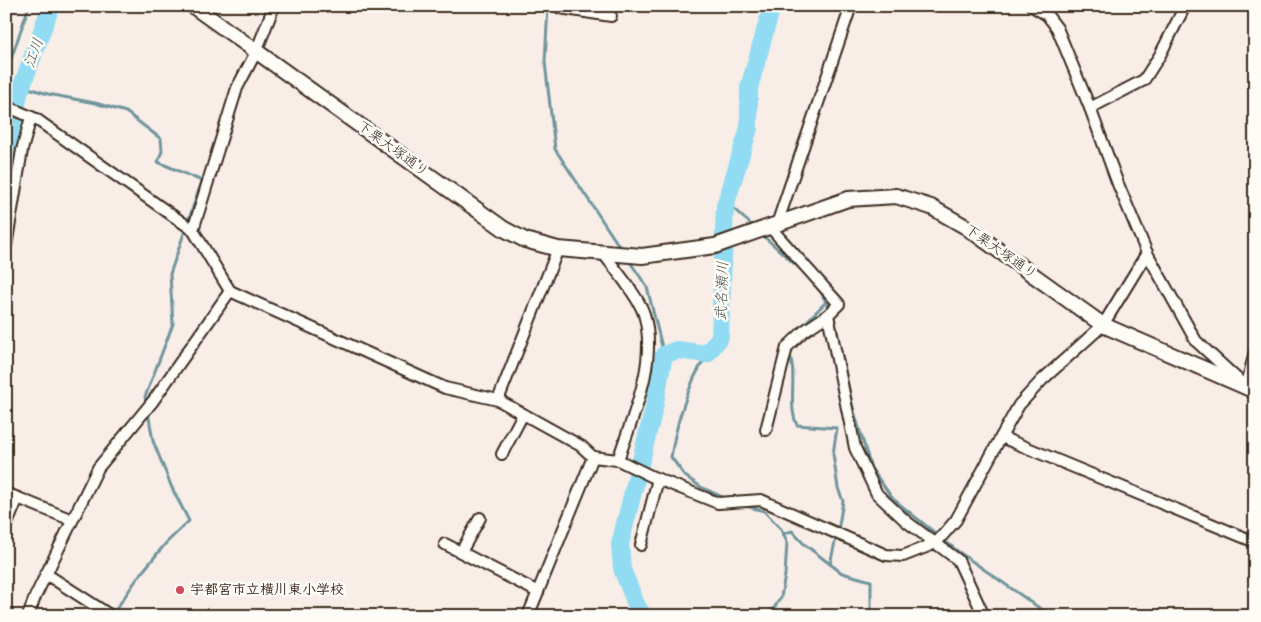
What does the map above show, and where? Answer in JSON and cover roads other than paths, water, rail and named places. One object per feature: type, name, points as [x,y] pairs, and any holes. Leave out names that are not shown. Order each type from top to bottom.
[{"type":"street","name":"下栗大塚通り","points":[[194,6],[504,229],[525,240],[558,249],[642,256],[715,246],[848,198],[896,196],[932,207],[966,227],[1103,325],[1250,389]]},
{"type":"street","points":[[193,230],[237,88],[256,52],[274,6]]},
{"type":"street","points":[[560,6],[560,8],[611,16]]},
{"type":"street","points":[[766,430],[787,347],[839,304],[773,225],[852,6]]},
{"type":"street","points":[[1032,6],[1047,15],[1057,28],[1090,108],[1118,184],[1147,252],[1196,341],[1250,389]]},
{"type":"street","points":[[1090,108],[1144,80],[1160,55],[1186,6]]},
{"type":"street","points":[[6,106],[36,119],[193,230],[230,291],[445,388],[498,400],[581,446],[593,457],[622,462],[718,503],[761,500],[886,555],[903,556],[936,543],[956,520],[1020,405],[1042,380],[1103,325],[1147,252]]},
{"type":"street","points":[[6,246],[22,150],[31,118]]},
{"type":"street","points":[[498,400],[558,249]]},
{"type":"street","points":[[606,253],[644,313],[648,344],[646,371],[622,462]]},
{"type":"street","points":[[28,616],[46,574],[98,468],[153,401],[230,291]]},
{"type":"street","points":[[828,315],[855,448],[877,494],[907,522],[958,560],[984,616]]},
{"type":"street","points":[[1250,389],[1255,352]]},
{"type":"street","points":[[502,454],[524,414]]},
{"type":"street","points":[[1001,437],[1255,542]]},
{"type":"street","points":[[528,616],[593,457]]},
{"type":"street","points":[[641,545],[656,478]]},
{"type":"street","points":[[6,493],[72,520]]},
{"type":"street","points":[[6,526],[18,498]]},
{"type":"street","points":[[461,552],[480,518]]},
{"type":"street","points":[[446,544],[538,592]]},
{"type":"street","points":[[46,574],[111,616]]},
{"type":"waterway","points":[[6,74],[29,6]]},
{"type":"waterway","name":"江川","points":[[6,160],[19,94],[51,6]]},
{"type":"waterway","points":[[548,6],[545,62],[555,149],[621,249]]},
{"type":"waterway","name":"武名瀬川","points":[[643,616],[622,569],[620,544],[654,408],[664,355],[677,350],[707,354],[720,337],[725,206],[749,128],[749,88],[772,6]]},
{"type":"waterway","points":[[22,86],[126,112],[161,139],[162,151],[158,162],[202,181],[170,274],[173,324],[145,397],[147,406]]},
{"type":"waterway","points":[[726,202],[755,228]]},
{"type":"waterway","points":[[761,234],[805,273]]},
{"type":"waterway","points":[[628,259],[647,287],[664,355]]},
{"type":"waterway","points":[[809,278],[821,292],[834,318],[853,408],[871,468],[893,499],[956,550],[1051,616]]},
{"type":"waterway","points":[[790,338],[826,302]]},
{"type":"waterway","points":[[789,352],[793,370],[793,408],[797,425],[837,428],[833,454],[838,488],[843,501],[830,564],[842,573],[871,581],[871,609],[869,616]]},
{"type":"waterway","points":[[707,354],[686,397],[671,457],[685,476],[701,487],[727,499]]},
{"type":"waterway","points":[[112,615],[139,576],[166,543],[189,521],[172,488],[153,441],[148,412]]},
{"type":"waterway","points":[[742,505],[764,511],[781,529],[787,542],[785,575],[781,597],[769,616]]},
{"type":"waterway","points":[[783,534],[792,531],[804,544],[830,564]]},
{"type":"place","name":"宇都宮市立横川東小学校","points":[[180,590]]}]
